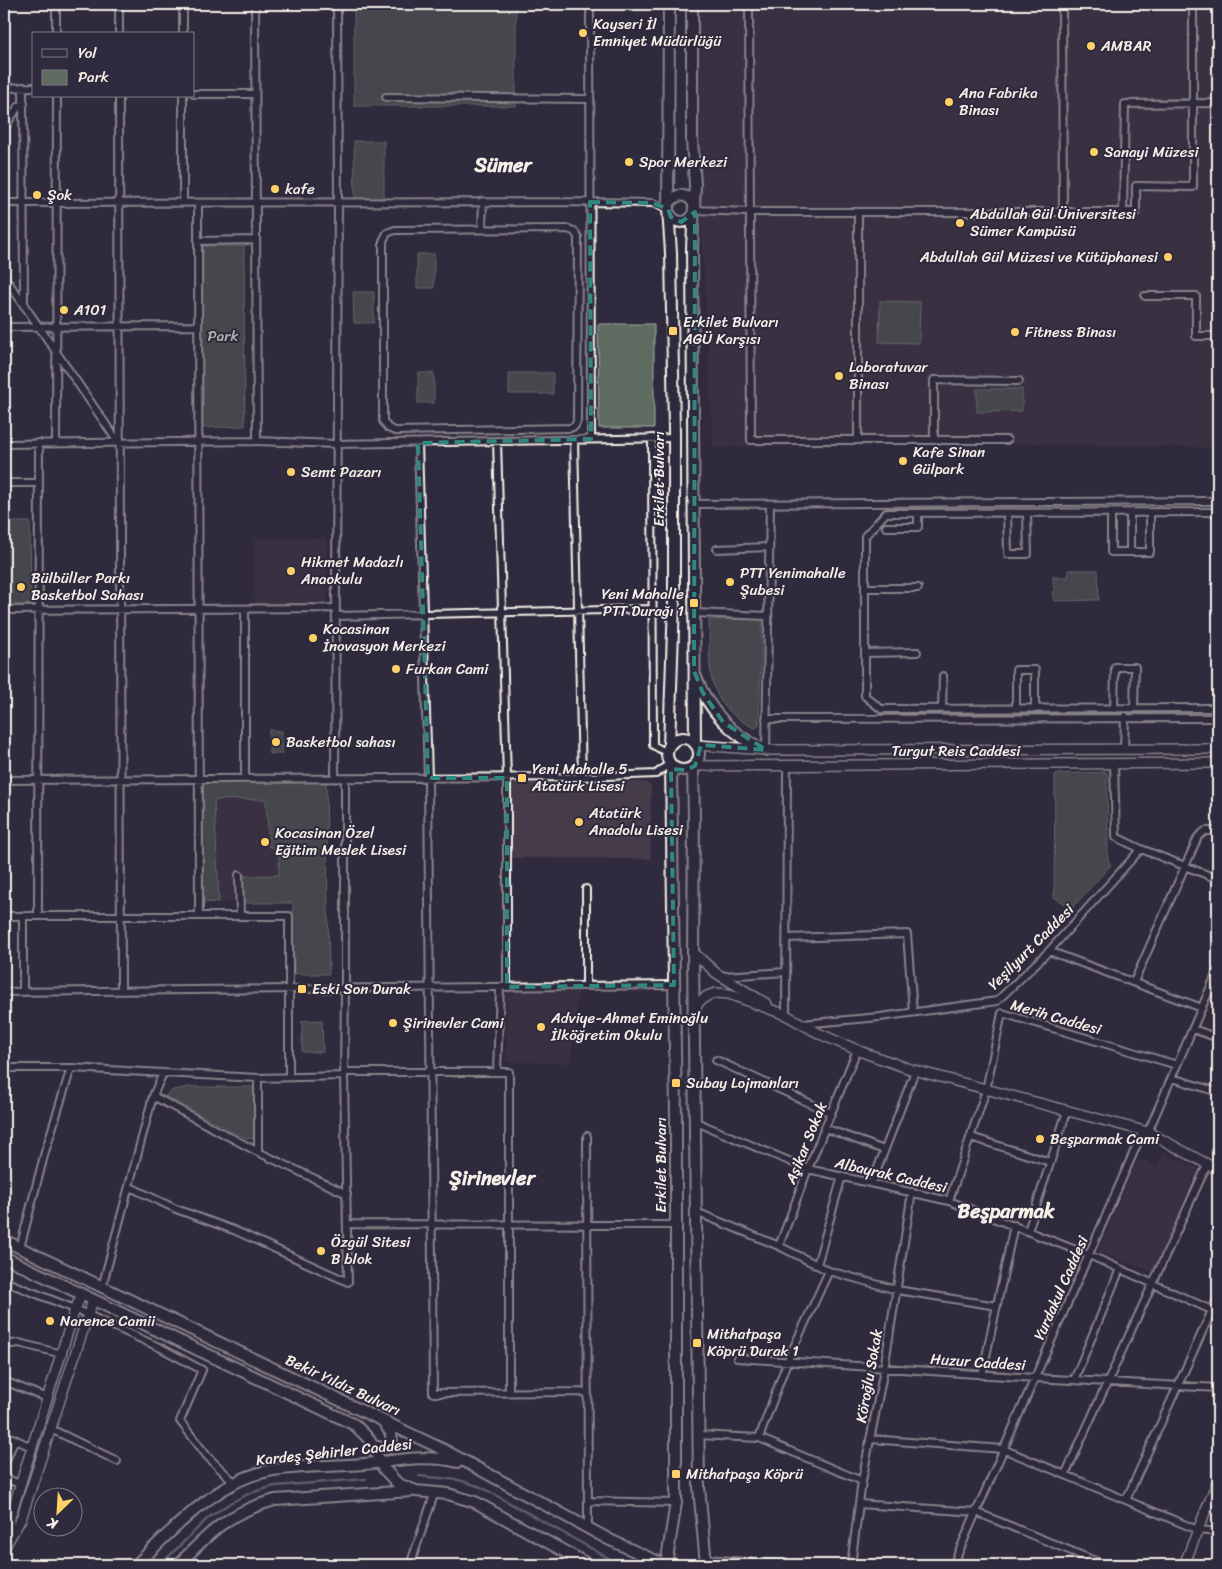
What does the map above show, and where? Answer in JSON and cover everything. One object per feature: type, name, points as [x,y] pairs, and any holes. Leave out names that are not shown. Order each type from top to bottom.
[{"type":"main road","name":"Erkilet Bulvarı","points":[[665,1565],[676,1503],[674,985],[669,757],[673,626],[674,438],[669,209],[669,4]]},
{"type":"main road","points":[[692,4],[692,139],[695,185],[692,248],[696,744]]},
{"type":"main road","points":[[684,196],[690,198],[695,209],[691,218],[683,222],[674,220],[669,209],[675,197],[684,196]]},
{"type":"main road","points":[[694,671],[706,698],[723,722],[746,740],[766,750]]},
{"type":"main road","points":[[694,766],[683,770],[669,757],[674,740],[689,738],[696,744],[700,752],[694,766],[693,952],[699,1487],[706,1562]]},
{"type":"main road","name":"Bekir Yıldız Bulvarı","points":[[4,1240],[442,1449],[588,1529],[633,1552],[665,1565]]},
{"type":"main road","name":"Bekir Yıldız Bulvarı","points":[[4,1257],[354,1425],[374,1446],[380,1462],[393,1480],[404,1487],[416,1491],[457,1496],[476,1502],[589,1565]]},
{"type":"main road","points":[[374,1446],[386,1449],[392,1443],[391,1434],[382,1421]]},
{"type":"main road","name":"Kardeş Şehirler Caddesi","points":[[136,1565],[184,1519],[210,1499],[251,1476],[270,1471],[430,1458],[454,1461],[476,1468]]},
{"type":"main road","points":[[178,1565],[220,1524],[237,1514],[259,1505],[276,1500],[416,1491]]},
{"type":"street","points":[[56,4],[56,32]]},
{"type":"street","points":[[119,4],[119,32]]},
{"type":"street","points":[[183,4],[183,32]]},
{"type":"street","points":[[255,4],[257,441]]},
{"type":"street","points":[[335,779],[338,202],[336,4]]},
{"type":"street","points":[[590,4],[591,439]]},
{"type":"street","points":[[749,4],[751,440],[1007,440]]},
{"type":"street","points":[[1062,4],[1063,212]]},
{"type":"street","points":[[695,209],[749,212],[1136,212],[1136,186],[1193,187],[1193,4]]},
{"type":"street","points":[[24,87],[24,306]]},
{"type":"street","points":[[4,88],[32,87]]},
{"type":"street","points":[[195,94],[255,94]]},
{"type":"street","points":[[386,97],[590,99]]},
{"type":"street","points":[[56,443],[57,98]]},
{"type":"street","points":[[119,98],[119,780],[121,990]]},
{"type":"street","points":[[183,98],[183,202]]},
{"type":"street","points":[[1124,212],[1125,104],[1218,103]]},
{"type":"street","points":[[4,128],[18,107],[24,104]]},
{"type":"street","points":[[482,229],[483,201]]},
{"type":"street","points":[[4,203],[483,201],[653,203],[669,209]]},
{"type":"street","points":[[198,203],[199,916]]},
{"type":"street","points":[[858,212],[858,440]]},
{"type":"street","points":[[482,229],[569,229],[577,235],[576,424],[570,428],[452,431],[390,430],[384,421],[384,238],[389,232],[394,230],[482,229]]},
{"type":"street","points":[[198,241],[256,240]]},
{"type":"street","points":[[4,276],[119,442]]},
{"type":"street","points":[[1145,296],[1196,296],[1196,336],[1218,336]]},
{"type":"street","points":[[4,326],[198,326]]},
{"type":"street","points":[[934,440],[934,380],[1019,381]]},
{"type":"street","points":[[4,780],[507,778],[656,774],[669,757],[653,745],[652,438]]},
{"type":"street","points":[[4,444],[257,441],[336,444],[674,438]]},
{"type":"street","points":[[574,440],[582,777]]},
{"type":"street","points":[[498,441],[507,778],[504,987],[498,1072]]},
{"type":"street","points":[[418,442],[428,778],[433,1393],[588,1392]]},
{"type":"street","points":[[38,916],[39,443]]},
{"type":"street","points":[[4,483],[39,483]]},
{"type":"street","points":[[694,504],[1218,501]]},
{"type":"street","points":[[766,750],[770,504]]},
{"type":"street","points":[[1218,512],[886,513],[866,536],[865,588],[865,696],[881,709],[1218,708]]},
{"type":"street","points":[[886,526],[918,527],[918,513]]},
{"type":"street","points":[[1007,513],[1008,554],[1028,554],[1027,513]]},
{"type":"street","points":[[1111,513],[1111,552],[1150,552],[1150,513]]},
{"type":"street","points":[[1130,513],[1130,552]]},
{"type":"street","points":[[717,548],[769,547]]},
{"type":"street","points":[[865,588],[918,588]]},
{"type":"street","points":[[4,610],[336,608]]},
{"type":"street","points":[[336,616],[653,608]]},
{"type":"street","points":[[245,609],[245,779]]},
{"type":"street","points":[[694,613],[768,616]]},
{"type":"street","points":[[865,653],[917,652]]},
{"type":"street","points":[[1114,708],[1115,667],[1135,667],[1134,708]]},
{"type":"street","points":[[1016,709],[1016,670],[1035,670],[1035,709]]},
{"type":"street","points":[[942,709],[943,676]]},
{"type":"street","points":[[1124,750],[1126,708]]},
{"type":"street","points":[[766,719],[1218,718]]},
{"type":"street","name":"Turgut Reis Caddesi","points":[[696,744],[766,750],[1218,749]]},
{"type":"street","points":[[1114,764],[1116,837],[1141,849],[1218,879]]},
{"type":"street","name":"Turgut Reis Caddesi","points":[[694,766],[1218,764]]},
{"type":"street","points":[[786,1015],[787,766]]},
{"type":"street","points":[[130,1187],[176,1209],[236,1231],[348,1282],[344,1074],[345,778]]},
{"type":"street","points":[[1134,982],[1200,834],[1205,831],[1218,831]]},
{"type":"street","name":"Yeşilyurt Caddesi","points":[[801,1024],[997,1001],[1049,951],[1141,849]]},
{"type":"street","points":[[240,875],[240,916]]},
{"type":"street","points":[[586,890],[586,986]]},
{"type":"street","points":[[4,916],[289,916],[289,1078]]},
{"type":"street","points":[[23,992],[24,916]]},
{"type":"street","points":[[786,938],[907,934],[913,1012]]},
{"type":"street","points":[[1049,951],[1202,1008]]},
{"type":"street","points":[[693,952],[708,967],[801,1024],[857,1050],[915,1071],[1145,1132],[1218,1170]]},
{"type":"street","name":"Yurdakul Caddesi","points":[[952,1565],[1089,1255],[1145,1132],[1172,1078],[1218,970]]},
{"type":"street","points":[[722,976],[786,972]]},
{"type":"street","points":[[4,992],[674,985]]},
{"type":"street","points":[[694,1012],[703,999],[721,992],[786,1015]]},
{"type":"street","points":[[997,1001],[1002,1013]]},
{"type":"street","name":"Merih Caddesi","points":[[949,1201],[986,1090],[1002,1013],[1177,1065]]},
{"type":"street","points":[[1193,1029],[1218,1038]]},
{"type":"street","name":"Aşikar Sokak","points":[[779,1246],[808,1169],[857,1050]]},
{"type":"street","points":[[716,1060],[831,1113]]},
{"type":"street","points":[[4,1068],[71,1068],[258,1078],[344,1074],[510,1072],[509,1392]]},
{"type":"street","points":[[20,1248],[45,1152],[71,1068]]},
{"type":"street","points":[[872,1183],[915,1071]]},
{"type":"street","points":[[102,1287],[153,1096],[163,1073]]},
{"type":"street","points":[[258,1078],[258,1152]]},
{"type":"street","points":[[1172,1078],[1218,1092]]},
{"type":"street","points":[[153,1096],[258,1152],[347,1194]]},
{"type":"street","points":[[1028,1231],[1067,1111]]},
{"type":"street","name":"Albayrak Caddesi","points":[[696,1122],[808,1169],[949,1201],[1089,1255],[1215,1311]]},
{"type":"street","points":[[825,1128],[884,1150]]},
{"type":"street","points":[[587,1136],[588,1529]]},
{"type":"street","points":[[971,1137],[1050,1162]]},
{"type":"street","points":[[1065,1475],[1207,1164]]},
{"type":"street","points":[[817,1265],[842,1176]]},
{"type":"street","name":"Köroğlu Sokak","points":[[851,1565],[862,1482],[884,1369],[912,1192]]},
{"type":"street","points":[[696,1212],[779,1246],[830,1271],[897,1290],[996,1306]]},
{"type":"street","points":[[348,1224],[676,1225]]},
{"type":"street","points":[[982,1375],[1014,1225]]},
{"type":"street","points":[[1074,1380],[1120,1269]]},
{"type":"street","points":[[759,1438],[787,1362],[830,1271]]},
{"type":"street","points":[[4,1282],[75,1309],[161,1348],[202,1370],[180,1421],[207,1456],[236,1483]]},
{"type":"street","points":[[4,1530],[8,1524],[75,1309],[82,1295]]},
{"type":"street","points":[[1126,1500],[1215,1311],[1218,1298]]},
{"type":"street","points":[[4,1548],[21,1519],[93,1300]]},
{"type":"street","points":[[4,1345],[19,1343],[62,1354]]},
{"type":"street","name":"Huzur Caddesi","points":[[737,1358],[884,1369],[1218,1388]]},
{"type":"street","points":[[4,1381],[47,1398]]},
{"type":"street","points":[[51,1429],[118,1460]]},
{"type":"street","points":[[4,1434],[31,1446]]},
{"type":"street","points":[[698,1435],[759,1438],[862,1482]]},
{"type":"street","points":[[4,1465],[15,1439]]},
{"type":"street","points":[[870,1440],[1004,1450],[1198,1530],[1218,1532]]},
{"type":"street","points":[[4,1478],[20,1484]]},
{"type":"street","points":[[1184,1565],[1218,1480]]},
{"type":"street","points":[[410,1565],[435,1492]]},
{"type":"street","points":[[588,1501],[676,1503]]},
{"type":"street","points":[[859,1504],[976,1512],[1104,1565]]},
{"type":"street","points":[[567,1565],[576,1558]]},
{"type":"street","points":[[706,1562],[788,1565]]},
{"type":"highlighted area","points":[[590,202],[653,203],[668,209],[671,217],[681,222],[695,212],[694,671],[703,693],[723,722],[766,750],[701,745],[695,766],[685,770],[671,769],[674,985],[507,987],[507,778],[428,778],[418,443],[591,439]]},
{"type":"shaded area","name":"Abdullah Gül Üniversitesi Sümer Kampüsü","points":[[690,4],[1218,4],[1218,448],[1027,443],[713,447]]},
{"type":"shaded area","name":"Hikmet Madazlı Anaokulu","points":[[326,538],[327,603],[255,604],[255,539]]},
{"type":"shaded area","name":"Kocasinan Özel Eğitim Meslek Lisesi","points":[[326,780],[329,974],[294,974],[292,903],[203,903],[201,781]]},
{"type":"shaded area","name":"Atatürk Anadolu Lisesi","points":[[510,782],[646,782],[651,786],[651,859],[508,858]]},
{"type":"shaded area","name":"Adviye-Ahmet Eminoğlu İlköğretim Okulu","points":[[507,992],[578,992],[571,1063],[506,1062]]},
{"type":"shaded area","points":[[1164,1154],[1198,1168],[1152,1272],[1098,1251],[1135,1164],[1142,1160],[1157,1167]]},
{"type":"green space","points":[[354,4],[516,4],[516,106],[354,106]]},
{"type":"green space","points":[[354,141],[384,141],[384,201],[355,201]]},
{"type":"green space","name":"Park","points":[[203,246],[244,246],[245,426],[201,428]]},
{"type":"green space","points":[[417,254],[434,254],[434,288],[417,288]]},
{"type":"green space","points":[[353,292],[374,292],[374,323],[354,323]]},
{"type":"green space","points":[[880,301],[920,302],[919,343],[879,342]]},
{"type":"green space","points":[[598,324],[654,324],[654,428],[599,428]]},
{"type":"green space","points":[[418,373],[434,373],[434,403],[418,403]]},
{"type":"green space","points":[[509,373],[553,373],[553,394],[509,394]]},
{"type":"green space","points":[[977,389],[1022,389],[1022,411],[977,412]]},
{"type":"green space","points":[[4,522],[30,522],[31,605],[4,605]]},
{"type":"green space","points":[[1068,570],[1098,570],[1099,600],[1054,601],[1053,577],[1068,577]]},
{"type":"green space","points":[[762,619],[759,726],[754,728],[737,718],[718,696],[710,669],[709,620]]},
{"type":"green space","name":"Basketbol sahası","points":[[269,730],[282,731],[282,754],[269,754]]},
{"type":"green space","points":[[1107,772],[1108,860],[1111,865],[1072,908],[1054,897],[1055,774]]},
{"type":"green space","name":"Kocasinan Özel Eğitim Meslek Lisesi","points":[[326,780],[329,974],[294,974],[293,903],[244,903],[243,876],[279,875],[279,848],[269,847],[266,799],[214,800],[219,901],[203,903],[201,781]]},
{"type":"green space","points":[[322,1020],[323,1052],[302,1052],[302,1021]]},
{"type":"green space","points":[[189,1087],[254,1087],[255,1139],[246,1138],[165,1096],[173,1090]]},
{"type":"waterway","points":[[419,1476],[459,1480],[481,1487],[621,1565]]},
{"type":"waterway","points":[[160,1565],[208,1518],[230,1503],[250,1493],[275,1486],[366,1479]]},
{"type":"place","name":"Kayseri İl Emniyet Müdürlüğü","points":[[583,33]]},
{"type":"place","name":"AMBAR","points":[[1091,46]]},
{"type":"place","name":"Ana Fabrika Binası","points":[[949,102]]},
{"type":"place","name":"Sanayi Müzesi","points":[[1094,152]]},
{"type":"place","name":"Spor Merkezi","points":[[629,162]]},
{"type":"place","name":"kafe","points":[[275,189]]},
{"type":"place","name":"Şok","points":[[37,195]]},
{"type":"place","name":"Abdullah Gül Üniversitesi Sümer Kampüsü","points":[[960,223]]},
{"type":"place","name":"Abdullah Gül Müzesi ve Kütüphanesi","points":[[1168,257]]},
{"type":"place","name":"A101","points":[[64,310]]},
{"type":"place","name":"Erkilet Bulvarı AGÜ Karşısı","points":[[673,331]]},
{"type":"place","name":"Fitness Binası","points":[[1015,332]]},
{"type":"place","name":"Laboratuvar Binası","points":[[839,376]]},
{"type":"place","name":"Kafe Sinan Gülpark","points":[[903,461]]},
{"type":"place","name":"Semt Pazarı","points":[[291,472]]},
{"type":"place","name":"Hikmet Madazlı Anaokulu","points":[[291,571]]},
{"type":"place","name":"PTT Yenimahalle Şubesi","points":[[730,582]]},
{"type":"place","name":"Bülbüller Parkı Basketbol Sahası","points":[[21,587]]},
{"type":"place","name":"Yeni Mahalle PTT Durağı 1","points":[[694,603]]},
{"type":"place","name":"Kocasinan İnovasyon Merkezi","points":[[313,638]]},
{"type":"place","name":"Furkan Cami","points":[[396,669]]},
{"type":"place","name":"Basketbol sahası","points":[[276,742]]},
{"type":"place","name":"Yeni Mahalle 5 Atatürk Lisesi","points":[[522,778]]},
{"type":"place","name":"Atatürk Anadolu Lisesi","points":[[579,822]]},
{"type":"place","name":"Kocasinan Özel Eğitim Meslek Lisesi","points":[[265,842]]},
{"type":"place","name":"Eski Son Durak","points":[[302,989]]},
{"type":"place","name":"Şirinevler Cami","points":[[393,1023]]},
{"type":"place","name":"Adviye-Ahmet Eminoğlu İlköğretim Okulu","points":[[541,1027]]},
{"type":"place","name":"Subay Lojmanları","points":[[676,1083]]},
{"type":"place","name":"Beşparmak Cami","points":[[1040,1139]]},
{"type":"place","name":"Özgül Sitesi B blok","points":[[321,1251]]},
{"type":"place","name":"Narence Camii","points":[[50,1321]]},
{"type":"place","name":"Mithatpaşa Köprü Durak 1","points":[[697,1343]]},
{"type":"place","name":"Mithatpaşa Köprü","points":[[676,1474]]},
{"type":"district","name":"Sümer","points":[[503,165]]},
{"type":"district","name":"Şirinevler","points":[[492,1178]]},
{"type":"district","name":"Beşparmak","points":[[1006,1211]]}]
